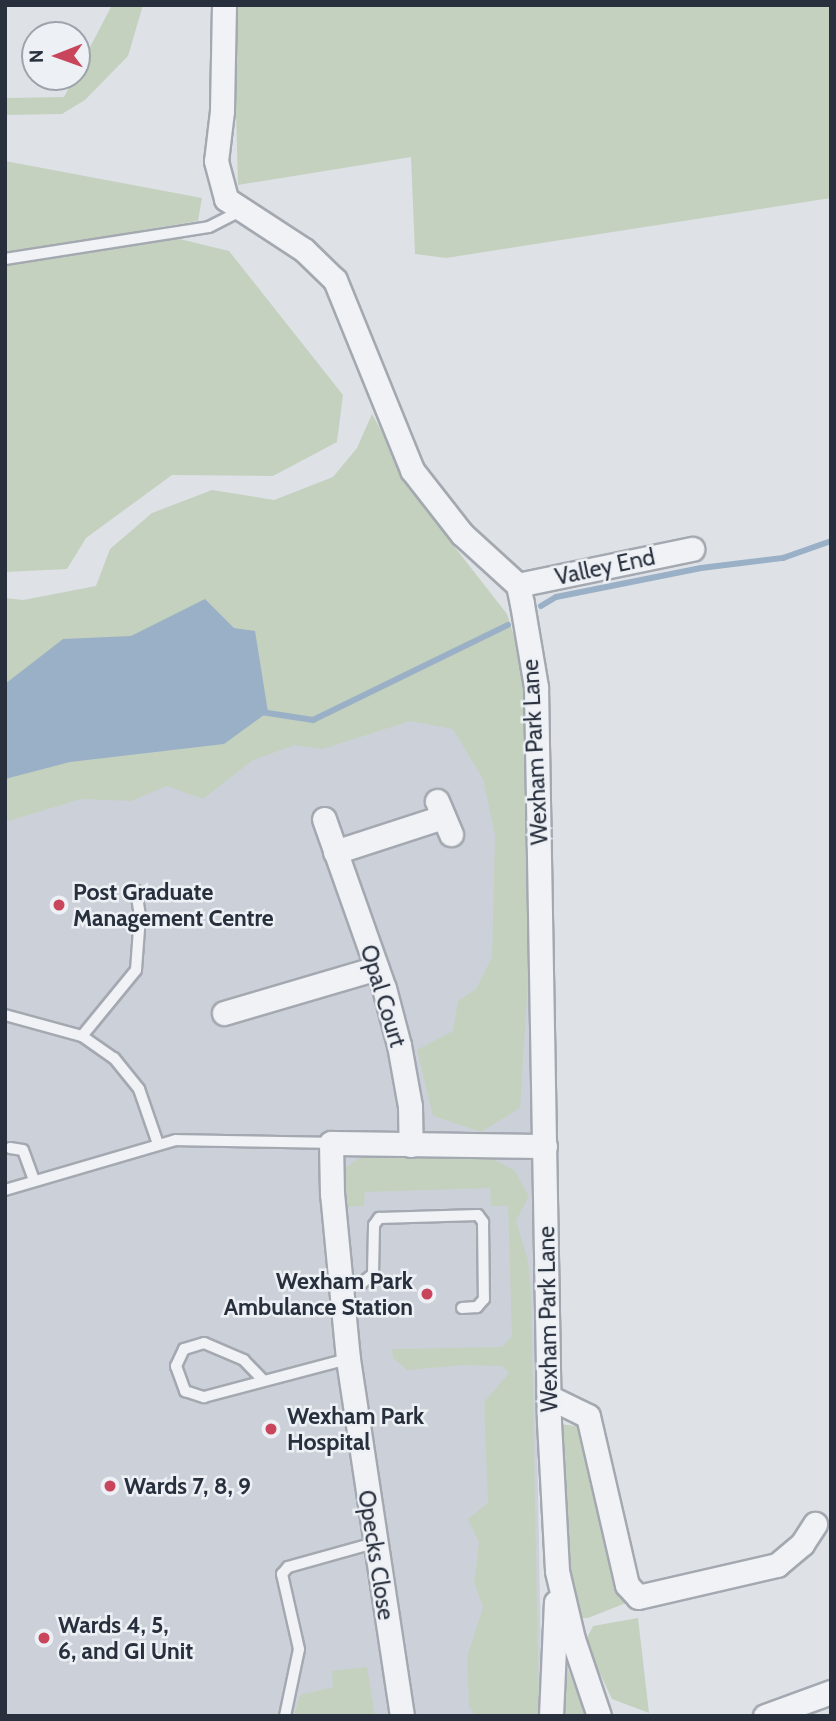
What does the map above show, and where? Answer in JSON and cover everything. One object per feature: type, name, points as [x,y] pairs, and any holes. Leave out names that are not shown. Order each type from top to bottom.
[{"type":"street","points":[[224,5],[222,111],[216,161],[226,199],[240,211],[304,250],[335,280],[412,470],[462,534],[518,585]]},
{"type":"street","name":"Valley End","points":[[518,585],[692,549]]},
{"type":"street","name":"Wexham Park Lane","points":[[518,585],[536,687],[549,1397],[557,1571],[551,1716]]},
{"type":"street","points":[[335,852],[444,817]]},
{"type":"street","name":"Opal Court","points":[[324,819],[377,968],[399,1045],[410,1106],[411,1145]]},
{"type":"street","points":[[224,1013],[377,968]]},
{"type":"street","points":[[331,1143],[545,1146]]},
{"type":"street","name":"Opecks Close","points":[[331,1143],[348,1359],[402,1716]]},
{"type":"street","points":[[549,1397],[588,1416],[627,1585],[638,1597],[777,1564],[802,1544],[815,1524]]},
{"type":"street","name":"Wexham Park Lane","points":[[557,1571],[573,1639],[599,1716]]},
{"type":"street","points":[[765,1716],[831,1692]]},
{"type":"lane","points":[[5,259],[209,226],[240,211]]},
{"type":"lane","points":[[82,1036],[136,971],[140,916],[136,890]]},
{"type":"lane","points":[[5,1018],[25,1020],[82,1036],[133,1078],[158,1144]]},
{"type":"lane","points":[[5,1190],[158,1144],[188,1140],[331,1143]]},
{"type":"lane","points":[[10,1148],[25,1152],[34,1181]]},
{"type":"lane","points":[[340,1284],[362,1283],[373,1274],[377,1219],[478,1215],[483,1222],[484,1299],[477,1307],[462,1308]]},
{"type":"lane","points":[[263,1380],[244,1360],[212,1345],[190,1345],[181,1352],[176,1366],[182,1387],[198,1397],[348,1359]]},
{"type":"lane","points":[[285,1716],[299,1649],[282,1574],[288,1567],[374,1543]]},
{"type":"shaded area","name":"Wexham Park Hospital","points":[[499,690],[524,698],[542,1716],[5,1716],[5,813]]},
{"type":"green space","points":[[112,5],[143,5],[128,56],[85,100],[62,114],[5,115],[5,98],[64,97],[67,91],[91,91],[91,45]]},
{"type":"green space","points":[[233,5],[831,5],[831,198],[446,258],[415,254],[411,157],[238,185]]},
{"type":"green space","points":[[5,161],[202,198],[198,221],[143,230],[229,251],[343,395],[337,442],[273,476],[172,475],[86,538],[67,569],[5,572]]},
{"type":"green space","points":[[372,414],[425,509],[507,614],[523,665],[530,948],[520,1108],[481,1132],[433,1116],[417,1050],[453,1031],[458,1001],[476,989],[492,957],[495,835],[483,779],[453,729],[410,721],[323,749],[295,745],[253,760],[203,799],[167,786],[131,801],[81,799],[5,822],[5,598],[23,600],[96,586],[110,549],[152,513],[212,490],[274,500],[333,477],[357,448]]},
{"type":"green space","points":[[485,1155],[514,1170],[529,1196],[516,1221],[528,1260],[531,1293],[539,1716],[475,1716],[469,1706],[467,1657],[483,1607],[474,1582],[479,1543],[468,1519],[488,1503],[484,1402],[509,1373],[502,1366],[464,1365],[407,1370],[393,1358],[392,1349],[502,1347],[512,1336],[508,1206],[491,1206],[490,1188],[365,1192],[364,1206],[344,1207],[344,1169],[362,1156]]},
{"type":"green space","points":[[560,1424],[584,1427],[588,1458],[626,1603],[588,1618],[575,1618],[564,1546]]},
{"type":"green space","points":[[638,1618],[649,1713],[612,1699],[585,1642],[593,1626]]},
{"type":"green space","points":[[562,1655],[587,1716],[557,1716]]},
{"type":"green space","points":[[367,1667],[375,1716],[294,1716],[300,1695],[333,1687],[332,1671]]},
{"type":"water","points":[[205,599],[234,628],[255,631],[268,712],[224,744],[70,762],[5,779],[5,684],[63,639],[131,636]]},
{"type":"waterway","points":[[541,606],[556,597],[701,568],[783,558],[831,541]]},
{"type":"waterway","points":[[261,712],[313,720],[508,625]]},
{"type":"place","name":"Post Graduate Management Centre","points":[[59,905]]},
{"type":"place","name":"Wexham Park Ambulance Station","points":[[427,1294]]},
{"type":"place","name":"Wexham Park Hospital","points":[[271,1429]]},
{"type":"place","name":"Wards 7, 8, 9","points":[[110,1486]]},
{"type":"place","name":"Wards 4, 5, 6, and GI Unit","points":[[44,1638]]}]
